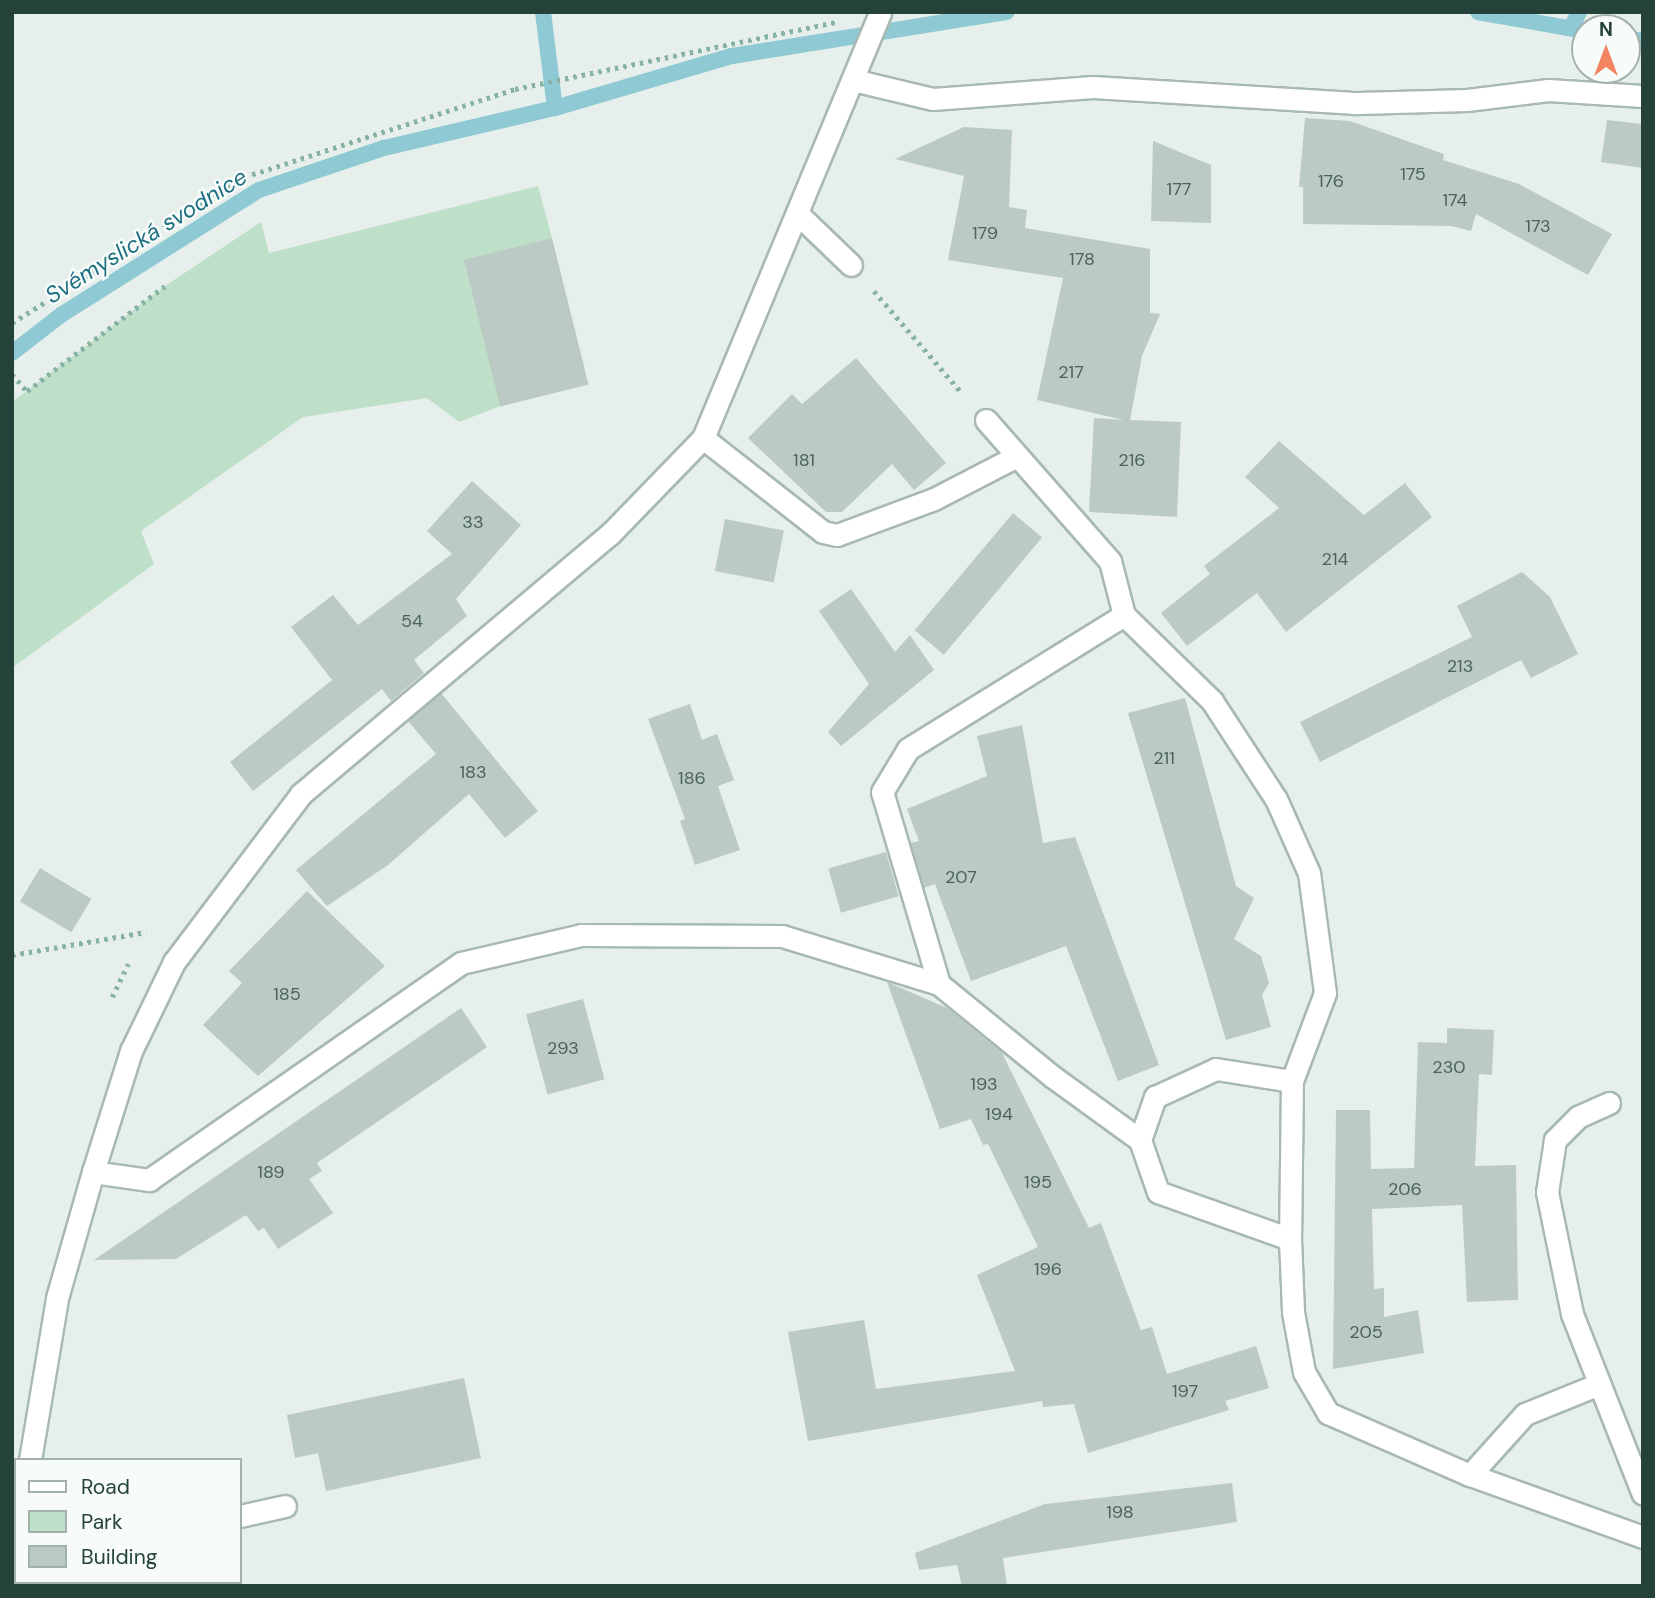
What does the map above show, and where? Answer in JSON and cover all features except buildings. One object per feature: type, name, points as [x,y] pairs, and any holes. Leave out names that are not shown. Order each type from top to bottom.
[{"type":"street","points":[[30,1458],[57,1298],[93,1172],[131,1051],[174,962],[301,794],[610,534],[703,438],[799,215],[880,12]]},
{"type":"street","points":[[853,80],[933,99],[1093,87],[1358,103],[1467,100],[1548,90],[1643,96]]},
{"type":"street","points":[[799,215],[851,265]]},
{"type":"street","points":[[986,420],[1110,561],[1124,615],[1212,701],[1276,799],[1309,873],[1325,993],[1292,1080],[1290,1239],[1293,1312],[1304,1372],[1328,1413],[1470,1475],[1643,1537]]},
{"type":"street","points":[[703,438],[823,532],[837,536],[934,499],[1017,456]]},
{"type":"street","points":[[939,984],[882,792],[908,749],[1124,615]]},
{"type":"street","points":[[93,1172],[149,1180],[461,963],[581,934],[782,936],[939,984],[1052,1077],[1140,1140],[1158,1192],[1290,1239]]},
{"type":"street","points":[[1140,1140],[1156,1097],[1216,1069],[1292,1080]]},
{"type":"street","points":[[1609,1103],[1578,1117],[1555,1140],[1547,1192],[1572,1314],[1643,1494]]},
{"type":"street","points":[[1470,1475],[1525,1414],[1599,1384]]},
{"type":"street","points":[[242,1516],[285,1506]]},
{"type":"path","points":[[12,323],[84,274],[244,177],[539,85],[835,22]]},
{"type":"path","points":[[851,265],[986,420]]},
{"type":"path","points":[[12,374],[27,391],[165,286]]},
{"type":"path","points":[[12,955],[146,932]]},
{"type":"green space","points":[[538,186],[552,238],[464,262],[501,406],[459,422],[427,398],[303,417],[141,531],[154,564],[12,668],[12,402],[165,286],[261,222],[269,253]]},
{"type":"waterway","points":[[543,12],[555,108],[732,56],[1007,12]]},
{"type":"waterway","points":[[1478,12],[1571,29]]},
{"type":"waterway","name":"Svémyslická svodnice","points":[[12,353],[61,315],[259,190],[384,148],[555,108]]}]
